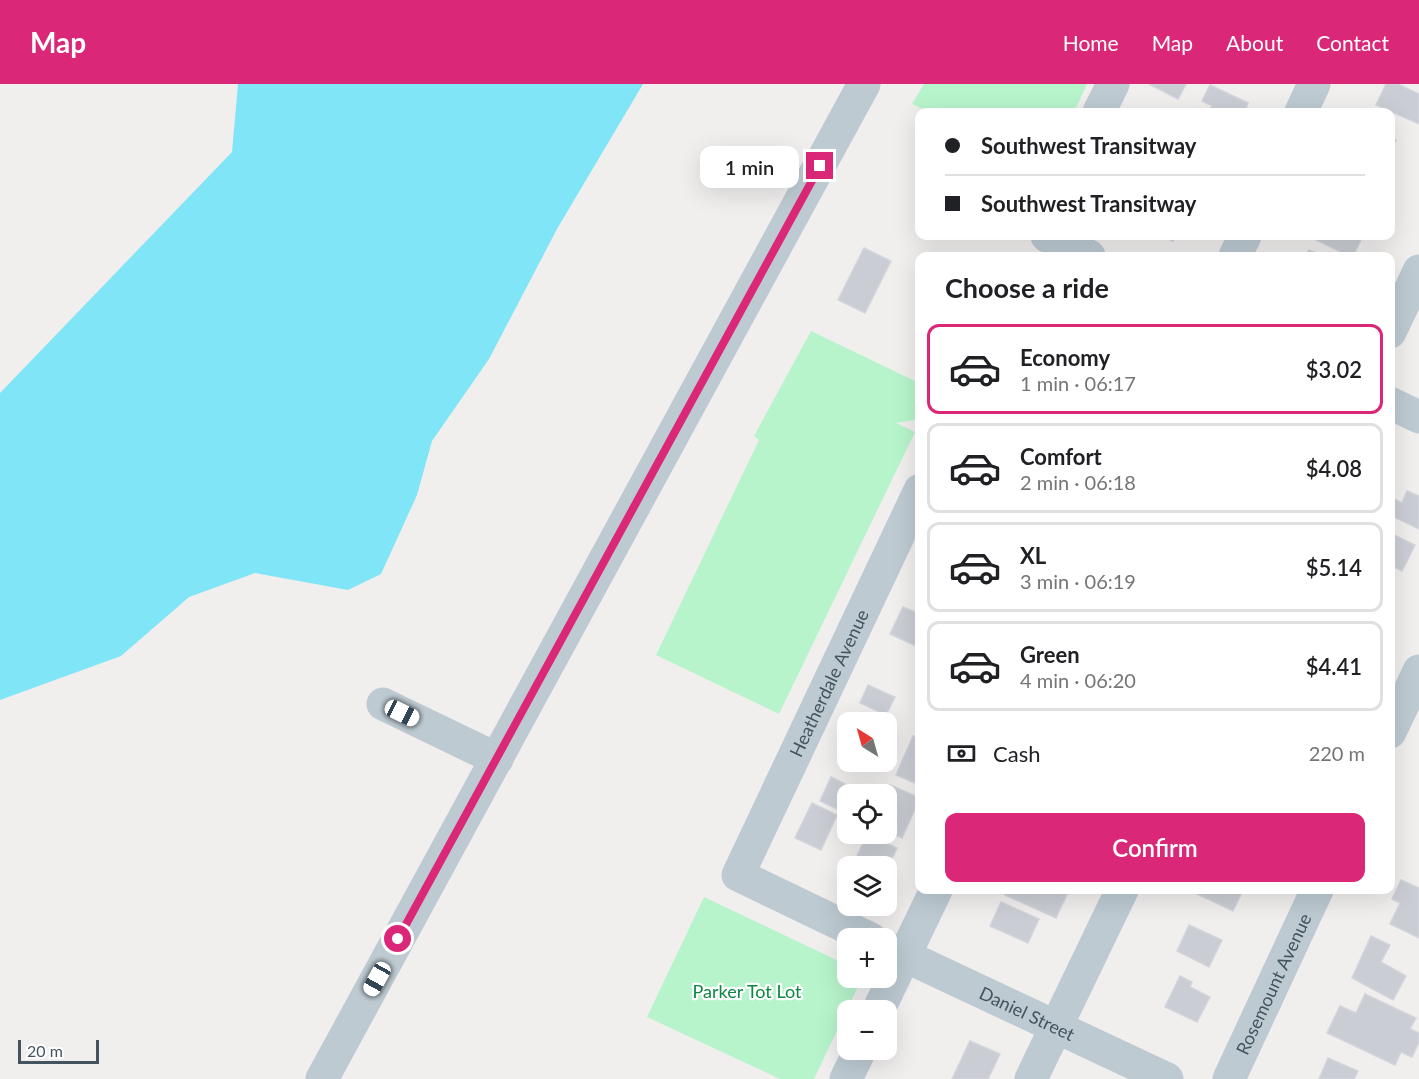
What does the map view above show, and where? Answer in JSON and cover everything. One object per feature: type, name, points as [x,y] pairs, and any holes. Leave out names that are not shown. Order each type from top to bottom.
[{"type":"street","points":[[322,1079],[864,84]]},
{"type":"street","points":[[1101,108],[1113,84]]},
{"type":"street","points":[[1303,108],[1314,84]]},
{"type":"street","points":[[1055,240],[1081,252]]},
{"type":"street","points":[[1395,321],[1419,271]]},
{"type":"street","points":[[1395,405],[1419,417]]},
{"type":"street","name":"Heatherdale Avenue","points":[[848,928],[738,874],[915,501]]},
{"type":"street","points":[[1395,721],[1419,671]]},
{"type":"street","points":[[383,704],[497,759]]},
{"type":"street","points":[[897,949],[933,894]]},
{"type":"street","points":[[1031,1079],[1120,894]]},
{"type":"street","name":"Rosemount Avenue","points":[[1229,1079],[1315,894]]},
{"type":"street","name":"Daniel Street","points":[[897,951],[1167,1079]]},
{"type":"street","points":[[846,1079],[855,1060]]},
{"type":"green space","points":[[924,84],[1087,84],[1076,108],[921,108],[912,104]]},
{"type":"green space","points":[[811,331],[915,381],[915,420],[896,423],[915,432],[779,714],[656,655],[759,440],[754,436]]},
{"type":"green space","name":"Parker Tot Lot","points":[[704,897],[837,960],[837,988],[857,988],[852,1000],[837,1000],[837,1031],[814,1079],[780,1079],[647,1017]]},
{"type":"water","points":[[238,84],[643,84],[557,229],[489,359],[432,441],[417,495],[381,574],[348,590],[255,573],[189,597],[121,656],[0,700],[0,393],[232,152]]},
{"type":"building","points":[[1149,84],[1186,84],[1178,99]]},
{"type":"building","points":[[1386,84],[1398,84],[1419,94],[1419,124],[1395,113],[1395,108],[1383,108],[1376,105]]},
{"type":"building","points":[[1210,85],[1248,103],[1246,108],[1211,108],[1212,106],[1202,101]]},
{"type":"building","points":[[1316,240],[1361,240],[1355,252],[1341,252]]},
{"type":"building","points":[[864,248],[891,261],[865,313],[838,300]]},
{"type":"building","points":[[1407,491],[1419,496],[1419,529],[1395,517],[1395,500],[1402,503]]},
{"type":"building","points":[[1395,535],[1415,545],[1402,571],[1395,568]]},
{"type":"building","points":[[903,607],[915,612],[915,646],[890,634]]},
{"type":"building","points":[[868,685],[895,697],[888,712],[880,712],[860,703]]},
{"type":"building","points":[[913,736],[915,737],[915,783],[896,775]]},
{"type":"building","points":[[831,777],[845,784],[837,784],[837,809],[820,801]]},
{"type":"building","points":[[897,788],[915,796],[915,809],[902,838],[897,836]]},
{"type":"building","points":[[812,803],[837,815],[821,850],[795,838]]},
{"type":"building","points":[[862,844],[888,844],[897,848],[893,856],[857,856]]},
{"type":"building","points":[[1401,880],[1419,888],[1419,938],[1390,924],[1400,903],[1392,899]]},
{"type":"building","points":[[1005,894],[1067,894],[1056,918]]},
{"type":"building","points":[[1197,894],[1241,894],[1233,911]]},
{"type":"building","points":[[1001,902],[1039,919],[1028,943],[990,926]]},
{"type":"building","points":[[1189,925],[1222,940],[1209,967],[1177,951]]},
{"type":"building","points":[[1371,936],[1390,945],[1381,962],[1406,976],[1393,1000],[1352,978]]},
{"type":"building","points":[[1180,976],[1192,982],[1190,987],[1210,997],[1197,1022],[1165,1007]]},
{"type":"building","points":[[1365,994],[1416,1018],[1410,1029],[1419,1033],[1419,1042],[1412,1057],[1401,1052],[1395,1065],[1327,1033],[1340,1006],[1356,1013]]},
{"type":"building","points":[[970,1041],[1000,1054],[988,1079],[952,1079]]},
{"type":"building","points":[[1328,1058],[1358,1071],[1354,1079],[1319,1079]]},
{"type":"route","points":[[398,939],[820,166]]}]
